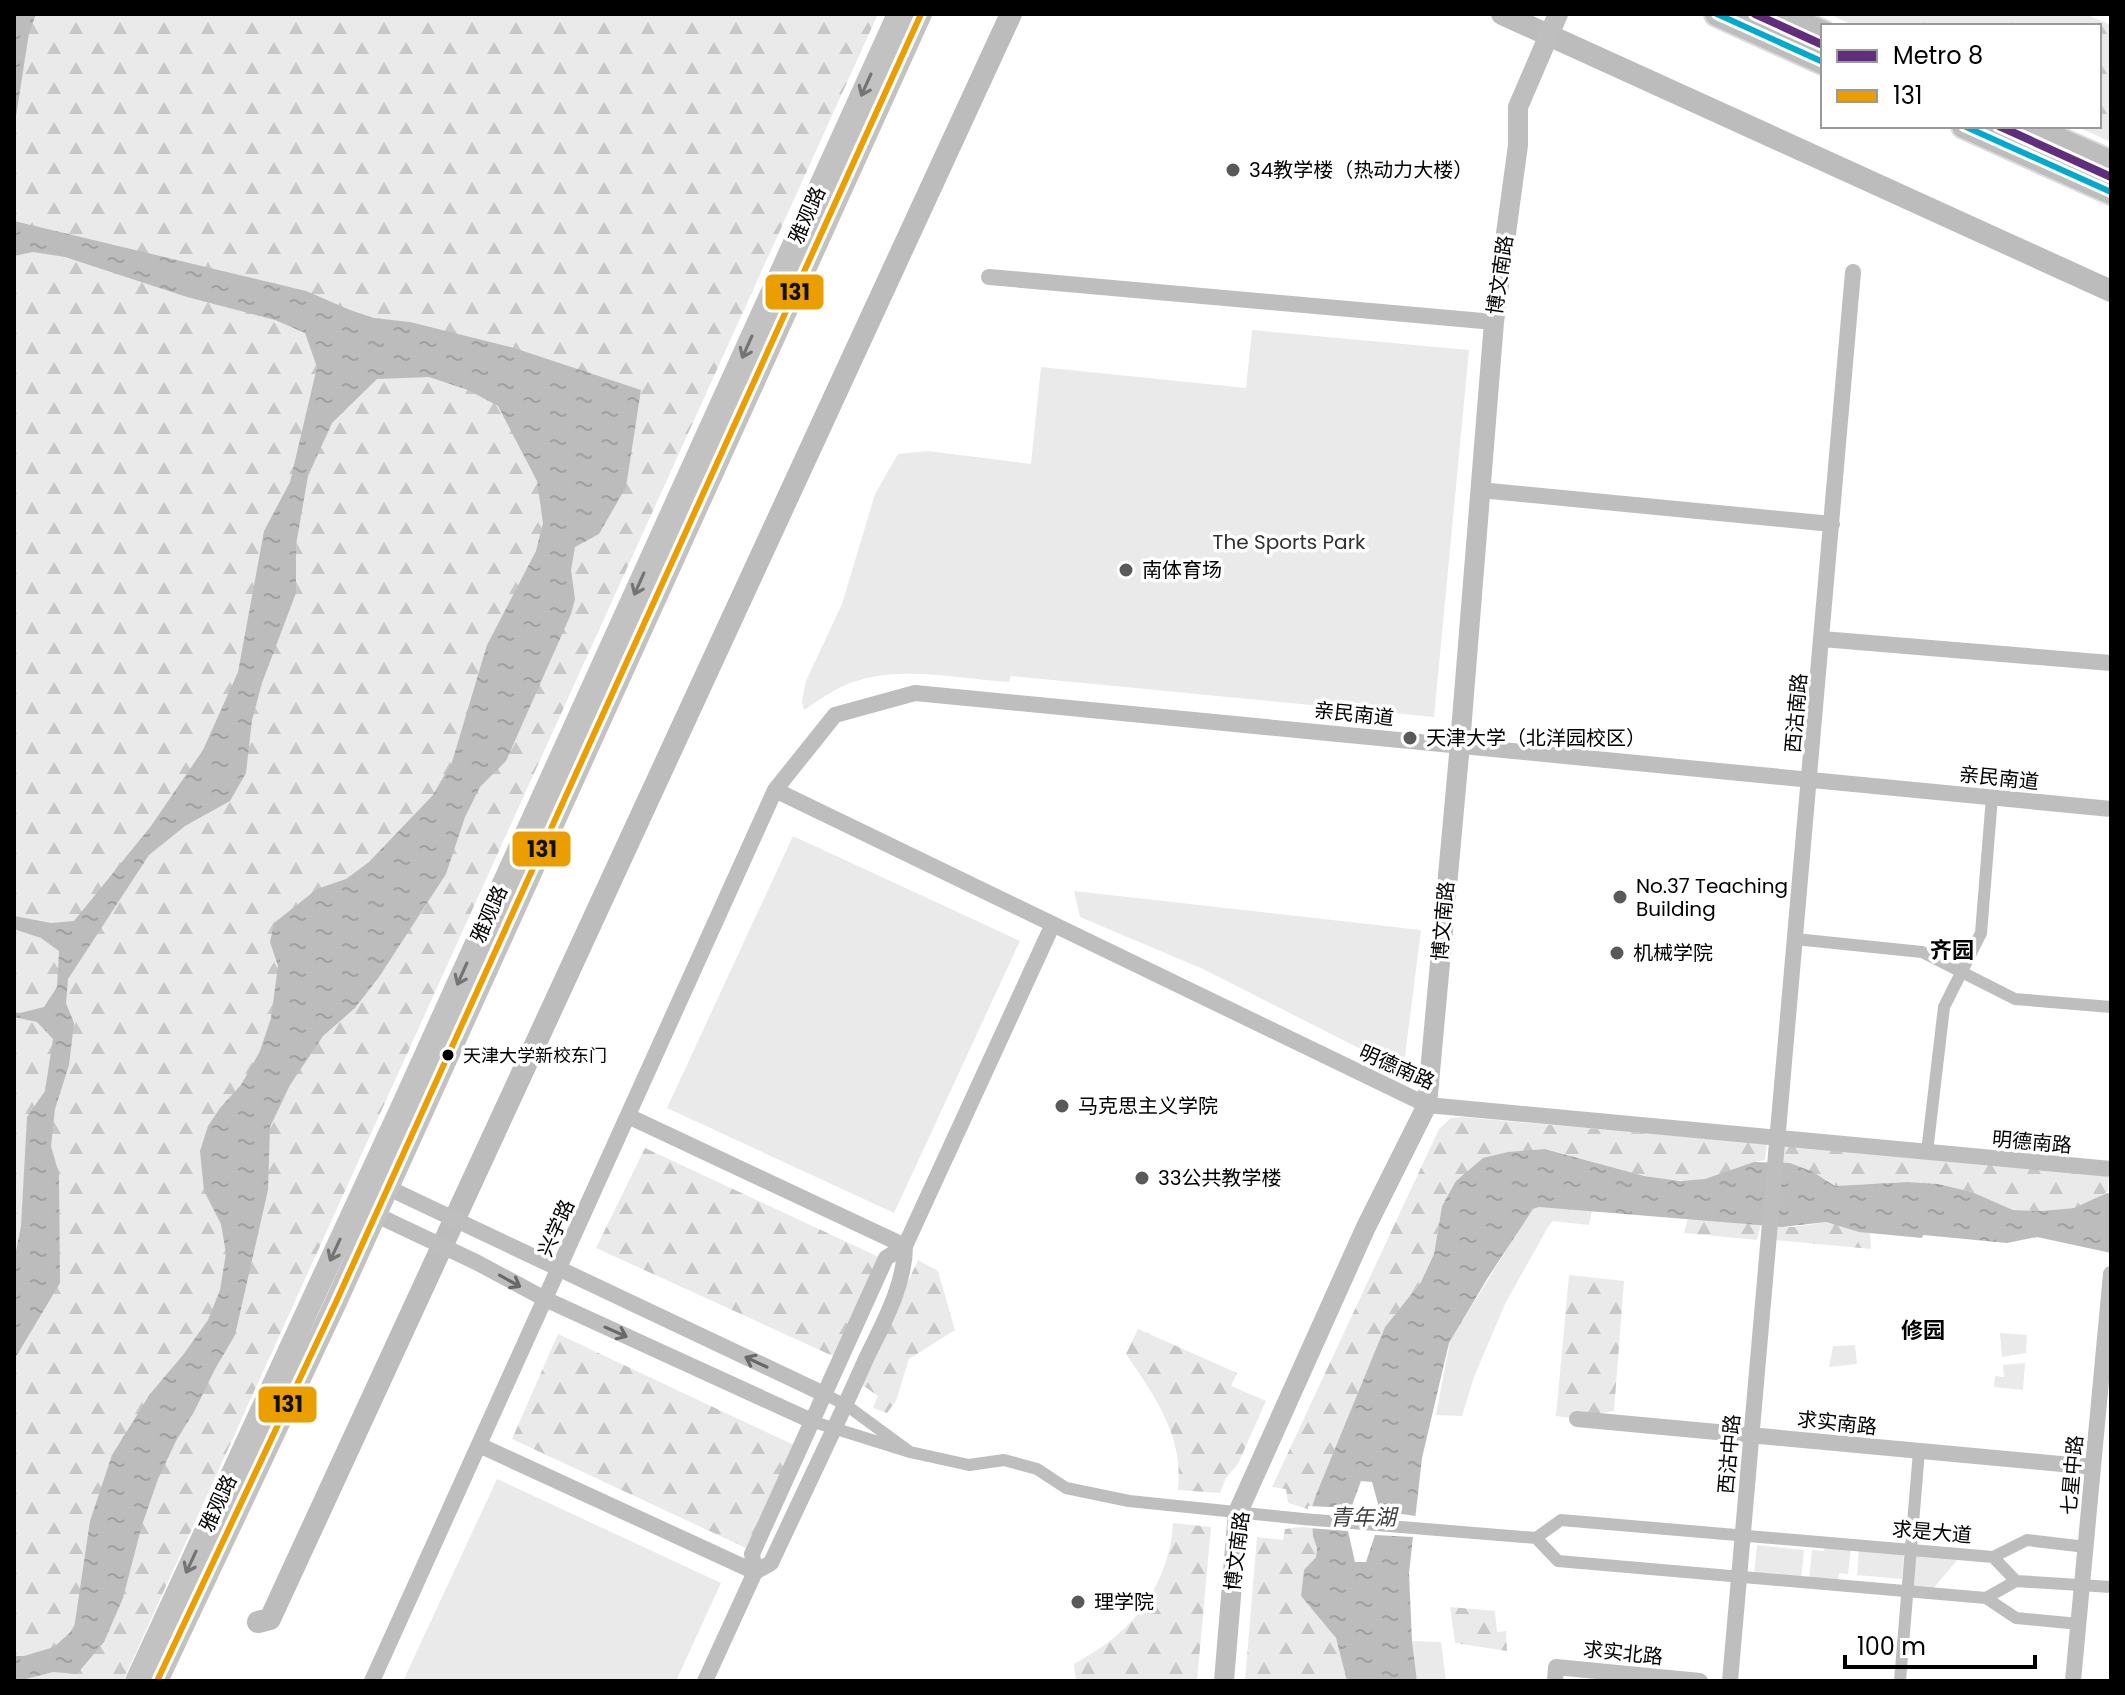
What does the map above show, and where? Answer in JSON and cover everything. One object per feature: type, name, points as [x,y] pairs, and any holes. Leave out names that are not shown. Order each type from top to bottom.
[{"type":"main road","name":"雅观路","points":[[157,1681],[898,14]]},
{"type":"main road","name":"雅观路","points":[[377,1183],[921,14]]},
{"type":"main road","points":[[1717,14],[1821,61]]},
{"type":"main road","points":[[1780,14],[1821,32]]},
{"type":"main road","points":[[1968,128],[2111,192]]},
{"type":"main road","points":[[2032,128],[2111,163]]},
{"type":"main road","name":"雅观路","points":[[136,1681],[366,1210]]},
{"type":"street","name":"博文南路","points":[[1541,67],[1558,14]]},
{"type":"street","name":"博文南路","points":[[1224,1681],[1238,1512],[1366,1227],[1427,1105],[1494,322],[1518,145],[1518,107],[1571,14]]},
{"type":"street","name":"西沽南路","points":[[1776,1156],[1853,272]]},
{"type":"street","points":[[989,277],[1494,322]]},
{"type":"street","points":[[1480,490],[1832,524]]},
{"type":"street","points":[[1822,639],[2111,663]]},
{"type":"street","name":"亲民南道","points":[[775,790],[835,715],[915,693],[2111,809]]},
{"type":"street","name":"明德南路","points":[[775,790],[1427,1105],[2111,1169]]},
{"type":"street","name":"兴学路","points":[[372,1681],[775,790]]},
{"type":"street","points":[[1927,1152],[1944,1007],[1981,933],[1992,797]]},
{"type":"street","points":[[755,1572],[771,1563],[835,1429],[897,1288],[905,1267],[905,1246],[1053,924]]},
{"type":"street","points":[[1795,939],[1922,952],[2015,999],[2111,1007]]},
{"type":"street","points":[[628,1116],[905,1246]]},
{"type":"street","name":"西沽中路","points":[[1730,1681],[1776,1156]]},
{"type":"street","points":[[377,1183],[846,1405],[910,1452]]},
{"type":"street","points":[[366,1210],[476,1262],[545,1299],[814,1422],[910,1452],[969,1465],[1004,1460],[1037,1469],[1066,1488],[1129,1501],[1536,1538],[1558,1561],[1986,1598],[2016,1618],[2079,1624]]},
{"type":"street","points":[[705,1681],[755,1572],[752,1554],[886,1258],[905,1246]]},
{"type":"street","name":"七星中路","points":[[2073,1681],[2093,1467],[2105,1396],[2111,1274]]},
{"type":"street","name":"求实南路","points":[[1577,1419],[2093,1467]]},
{"type":"street","points":[[479,1445],[755,1572]]},
{"type":"street","points":[[1900,1681],[1919,1451]]},
{"type":"street","name":"求是大道","points":[[1536,1538],[1561,1520],[1993,1557],[2016,1581]]},
{"type":"street","points":[[1993,1557],[2027,1540],[2086,1547]]},
{"type":"street","points":[[1986,1598],[2016,1581],[2109,1585]]},
{"type":"street","name":"求实北路","points":[[1555,1681],[1556,1667],[1700,1681]]},
{"type":"green space","points":[[14,14],[878,14],[123,1681],[14,1681]]},
{"type":"green space","points":[[1829,14],[2085,14],[2111,25],[2111,142],[2080,128],[2101,128],[2101,24],[1851,24]]},
{"type":"green space","name":"The Sports Park","points":[[1252,330],[1469,350],[1434,717],[1011,676],[1009,682],[931,674],[891,674],[853,682],[804,710],[802,702],[806,681],[842,604],[875,494],[898,454],[928,451],[1031,464],[1041,367],[1246,388]]},
{"type":"green space","points":[[793,836],[1020,941],[894,1213],[667,1108]]},
{"type":"green space","points":[[1074,891],[1421,930],[1405,1056],[1392,1065],[1203,969],[1080,917]]},
{"type":"green space","points":[[1451,1118],[1767,1144],[1765,1160],[1699,1180],[1641,1175],[1545,1149],[1442,1206],[1434,1254],[1421,1282],[1385,1327],[1311,1510],[1288,1503],[1286,1489],[1272,1487],[1439,1129]]},
{"type":"green space","points":[[1780,1143],[2109,1173],[2108,1191],[2074,1208],[2041,1211],[2013,1210],[1972,1192],[1938,1184],[1907,1182],[1835,1186],[1825,1179],[1779,1162]]},
{"type":"green space","points":[[645,1148],[881,1258],[835,1357],[596,1248]]},
{"type":"green space","points":[[1539,1207],[1592,1211],[1589,1225],[1553,1221],[1548,1227],[1505,1304],[1474,1377],[1462,1416],[1436,1415],[1450,1341],[1528,1215]]},
{"type":"green space","points":[[1688,1218],[1761,1224],[1757,1240],[1684,1233]]},
{"type":"green space","points":[[1826,1222],[1870,1233],[1871,1249],[1774,1240],[1776,1226]]},
{"type":"green space","points":[[918,1260],[938,1271],[955,1330],[909,1359],[896,1401],[887,1413],[873,1408],[878,1396],[861,1384]]},
{"type":"green space","points":[[1569,1275],[1624,1281],[1614,1411],[1571,1418],[1556,1416]]},
{"type":"green space","points":[[1138,1329],[1237,1373],[1231,1386],[1266,1401],[1238,1464],[1226,1478],[1220,1493],[1178,1490],[1179,1471],[1172,1435],[1157,1402],[1126,1354]]},
{"type":"green space","points":[[2000,1333],[2027,1335],[2026,1353],[2002,1357]]},
{"type":"green space","points":[[558,1334],[794,1445],[746,1548],[512,1439]]},
{"type":"green space","points":[[1855,1345],[1857,1364],[1829,1367],[1833,1346]]},
{"type":"green space","points":[[2025,1363],[2023,1390],[1994,1387],[1995,1376],[2004,1377],[2003,1365]]},
{"type":"green space","points":[[497,1479],[721,1583],[676,1681],[403,1681]]},
{"type":"green space","points":[[1173,1523],[1211,1527],[1197,1681],[1076,1681],[1074,1664],[1124,1629],[1146,1603],[1168,1556]]},
{"type":"green space","points":[[1312,1528],[1317,1548],[1316,1556],[1304,1571],[1301,1596],[1336,1638],[1347,1681],[1245,1681],[1257,1537],[1283,1540],[1285,1529]]},
{"type":"green space","points":[[1757,1545],[1804,1550],[1801,1579],[1754,1575]]},
{"type":"green space","points":[[1825,1546],[1851,1548],[1848,1574],[1839,1573],[1838,1582],[1809,1579],[1812,1550],[1824,1551]]},
{"type":"green space","points":[[1859,1549],[1904,1554],[1902,1579],[1857,1575]]},
{"type":"green space","points":[[1916,1553],[1959,1558],[1932,1590],[1913,1588]]},
{"type":"green space","points":[[1450,1607],[1495,1611],[1497,1632],[1506,1631],[1507,1651],[1455,1643]]},
{"type":"green space","points":[[1412,1641],[1441,1642],[1446,1681],[1417,1681]]},
{"type":"water","points":[[14,14],[36,14],[29,33],[14,129]]},
{"type":"water","points":[[14,221],[306,291],[374,318],[410,322],[514,348],[641,390],[626,487],[599,534],[575,547],[571,570],[575,599],[571,614],[506,761],[480,787],[465,817],[446,874],[379,977],[355,1008],[323,1036],[290,1085],[270,1127],[268,1190],[235,1335],[158,1479],[123,1598],[104,1642],[77,1674],[53,1672],[18,1681],[14,1681],[14,1656],[54,1647],[74,1629],[90,1521],[112,1455],[150,1394],[208,1320],[220,1290],[226,1253],[221,1224],[204,1191],[200,1151],[208,1126],[241,1085],[260,1051],[271,1018],[278,966],[270,942],[274,923],[317,889],[346,879],[369,862],[433,795],[452,762],[487,645],[536,551],[543,523],[537,481],[498,406],[468,390],[429,377],[377,379],[332,423],[308,476],[296,545],[296,593],[262,683],[252,720],[246,773],[230,801],[185,826],[149,855],[68,979],[66,1003],[74,1023],[69,1065],[55,1109],[51,1146],[59,1174],[60,1283],[14,1360],[14,1261],[21,1226],[27,1117],[45,1091],[53,1039],[37,1022],[14,1017],[14,1012],[44,1007],[57,987],[59,951],[41,938],[14,929],[14,916],[51,923],[74,921],[151,826],[203,750],[238,672],[264,531],[290,482],[317,367],[305,333],[275,320],[187,297],[65,257],[33,252],[14,256]]},
{"type":"water","name":"青年湖","points":[[1545,1149],[1644,1176],[1680,1181],[1705,1179],[1754,1162],[1790,1163],[1813,1172],[1835,1186],[1907,1182],[1938,1184],[1972,1192],[2013,1210],[2074,1208],[2107,1193],[2111,1194],[2111,1253],[2037,1237],[2007,1243],[1859,1232],[1826,1222],[1782,1227],[1539,1207],[1533,1209],[1449,1343],[1422,1458],[1409,1573],[1417,1681],[1347,1681],[1336,1638],[1301,1596],[1304,1570],[1316,1557],[1311,1510],[1316,1495],[1385,1327],[1421,1282],[1434,1254],[1442,1206],[1456,1181],[1483,1158]]},
{"type":"pier","points":[[1361,1481],[1372,1482],[1380,1511],[1416,1516],[1421,1502],[1415,1554],[1412,1554],[1413,1537],[1375,1535],[1366,1562],[1355,1562],[1348,1531],[1308,1528],[1308,1506],[1351,1508]]},
{"type":"waterway","points":[[258,1622],[270,1619],[1011,14]]},
{"type":"waterway","points":[[1502,14],[2111,291]]},
{"type":"metro line","name":"8","points":[[1755,14],[1821,44]]},
{"type":"metro line","name":"8","points":[[2003,128],[2111,177]]},
{"type":"transit line","name":"131","points":[[157,1681],[336,1302],[921,14]]},
{"type":"transit line","points":[[1717,14],[1821,61]]},
{"type":"transit line","points":[[1968,128],[2111,192]]},
{"type":"place","name":"34教学楼（热动力大楼）","points":[[1233,170]]},
{"type":"place","name":"南体育场","points":[[1126,570]]},
{"type":"place","name":"天津大学（北洋园校区）","points":[[1410,738]]},
{"type":"place","name":"No.37 Teaching Building","points":[[1620,897]]},
{"type":"place","name":"机械学院","points":[[1617,953]]},
{"type":"place","name":"天津大学新校东门","points":[[448,1055]]},
{"type":"place","name":"马克思主义学院","points":[[1062,1106]]},
{"type":"place","name":"33公共教学楼","points":[[1142,1178]]},
{"type":"place","name":"理学院","points":[[1078,1602]]},
{"type":"district","name":"齐园","points":[[1952,950]]},
{"type":"district","name":"修园","points":[[1923,1330]]}]
